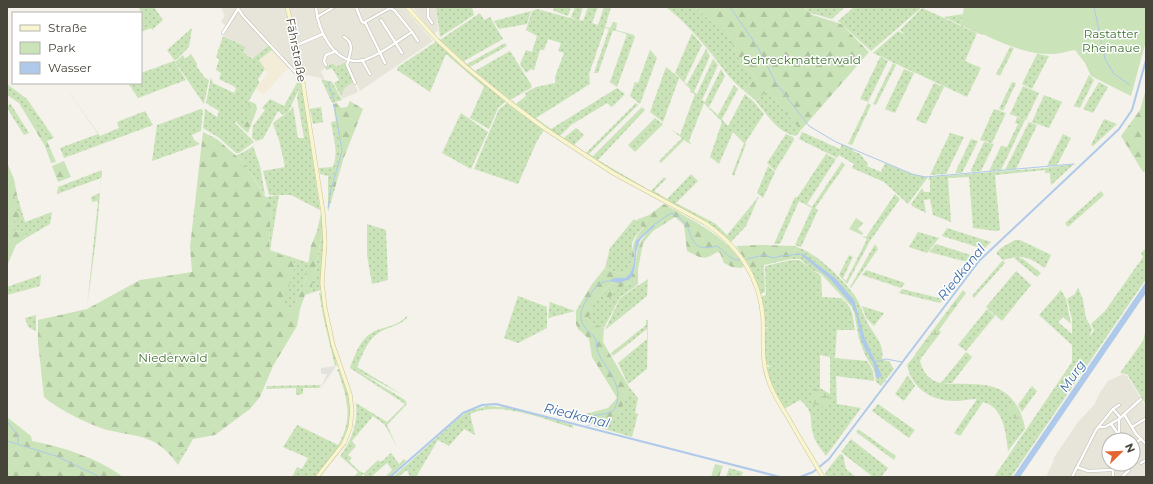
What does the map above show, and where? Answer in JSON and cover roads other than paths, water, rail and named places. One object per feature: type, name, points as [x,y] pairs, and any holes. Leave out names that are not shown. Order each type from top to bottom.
[{"type":"main road","name":"Fährstraße","points":[[287,7],[297,45],[323,219],[324,242],[322,283],[330,333],[350,394],[352,418],[344,442],[317,477]]},
{"type":"main road","points":[[407,7],[441,43],[493,89],[550,132],[613,173],[705,223],[715,230],[734,248],[748,266],[759,296],[763,317],[764,362],[771,388],[823,477]]},
{"type":"street","points":[[316,7],[323,34],[336,51],[349,59],[362,60],[378,53],[412,32]]},
{"type":"street","points":[[318,17],[334,7]]},
{"type":"street","points":[[356,7],[362,22],[365,23],[378,53],[385,63]]},
{"type":"street","points":[[428,7],[428,17],[432,23]]},
{"type":"street","points":[[223,33],[237,8],[295,72],[302,75]]},
{"type":"street","points":[[365,23],[366,21],[391,8],[418,41]]},
{"type":"street","points":[[381,20],[394,43],[402,52]]},
{"type":"street","points":[[297,45],[323,34]]},
{"type":"street","points":[[344,36],[351,43],[352,51],[347,65],[356,83]]},
{"type":"street","points":[[326,65],[324,61],[326,55],[336,51]]},
{"type":"street","points":[[362,60],[370,74]]},
{"type":"street","points":[[1098,427],[1111,424],[1120,418],[1141,398]]},
{"type":"street","points":[[1072,477],[1098,427],[1113,409],[1119,405]]},
{"type":"street","points":[[1113,409],[1120,418],[1119,432]]},
{"type":"street","points":[[1124,414],[1132,427],[1144,439],[1146,444]]},
{"type":"street","points":[[1132,427],[1145,419]]},
{"type":"street","points":[[1111,424],[1117,432]]},
{"type":"street","points":[[1141,463],[1146,460]]},
{"type":"street","points":[[1077,467],[1085,470],[1101,470]]},
{"type":"water","points":[[654,224],[655,226],[639,242],[635,267],[630,279],[619,283],[609,281],[614,278],[625,278],[629,275],[633,266],[636,241]]},
{"type":"water","points":[[802,253],[835,278],[854,300],[865,339],[882,376],[877,379],[873,362],[861,339],[857,318],[852,305],[830,279],[801,255]]},
{"type":"water","points":[[1146,282],[1146,293],[1020,477],[1013,477]]},
{"type":"waterway","points":[[730,7],[757,46],[776,83],[809,126],[836,142],[912,174],[925,177],[1074,164]]},
{"type":"waterway","points":[[1094,7],[1105,59],[1114,74],[1130,85]]},
{"type":"waterway","name":"Riedkanal","points":[[800,477],[813,472],[829,459],[979,261],[1119,129],[1132,110],[1146,60]]},
{"type":"waterway","points":[[328,82],[334,101]]},
{"type":"waterway","points":[[328,208],[331,189],[342,151],[334,104]]},
{"type":"waterway","points":[[655,224],[671,213],[680,218],[686,224],[694,242],[698,246],[706,248],[717,246],[733,259],[740,260]]},
{"type":"waterway","points":[[747,259],[764,255],[773,258],[800,254]]},
{"type":"waterway","points":[[587,426],[591,424],[591,416],[609,413],[614,410],[617,401],[617,386],[598,352],[596,340],[584,326],[581,317],[584,304],[597,286],[601,283],[609,281]]},
{"type":"waterway","points":[[875,362],[886,359],[902,362]]},
{"type":"waterway","name":"Riedkanal","points":[[390,477],[463,413],[482,405],[496,404],[780,477]]},
{"type":"waterway","points":[[7,421],[18,436],[18,443]]},
{"type":"waterway","points":[[7,441],[56,456],[100,477]]},
{"type":"park label","name":"Rastatter Rheinaue","points":[[1111,41]]},
{"type":"park label","name":"Schreckmatterwald","points":[[802,60]]},
{"type":"park label","name":"Niederwald","points":[[173,358]]},
{"type":"water label","name":"Murg","points":[[1072,376]]}]
